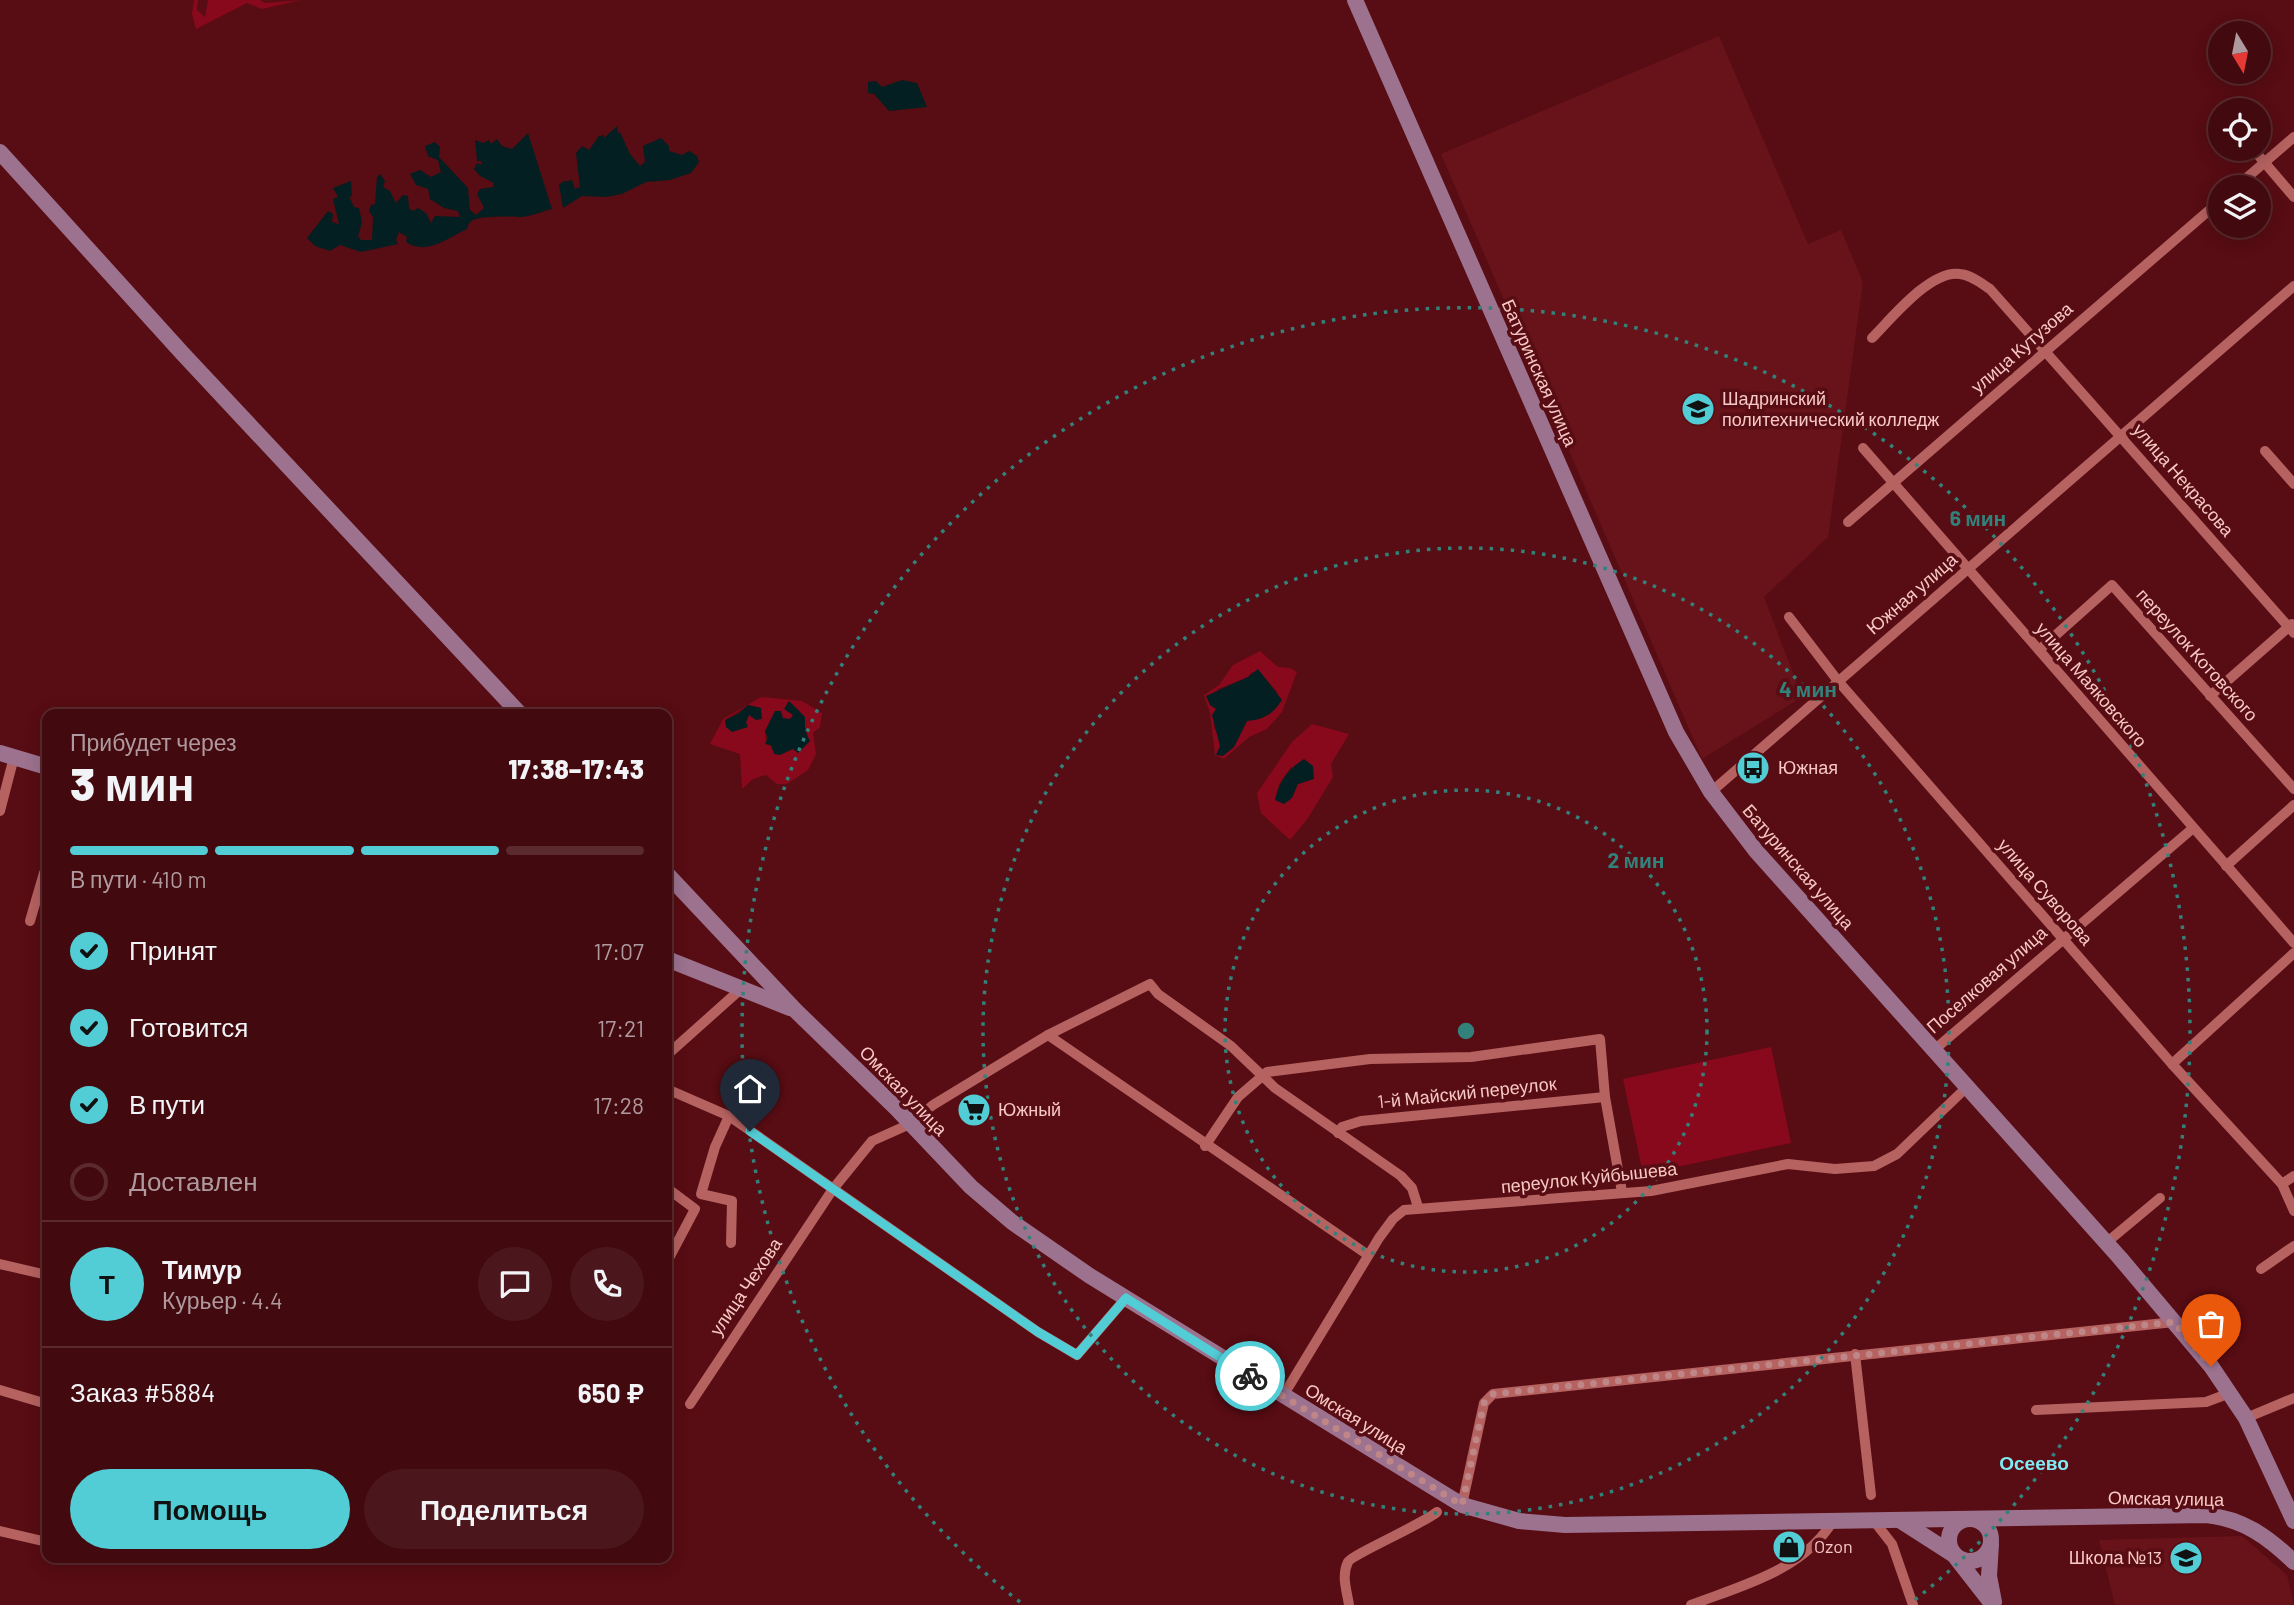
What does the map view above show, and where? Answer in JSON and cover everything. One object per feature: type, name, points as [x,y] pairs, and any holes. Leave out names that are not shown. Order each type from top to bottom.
[{"type":"street","name":"Батуринская улица","points":[[1355,0],[1672,723],[1711,792],[1756,851],[2174,1322],[2230,1393],[2246,1418],[2294,1521]]},
{"type":"street","points":[[2250,175],[2294,137]]},
{"type":"street","points":[[0,152],[183,354],[515,709]]},
{"type":"street","points":[[2266,162],[2294,197]]},
{"type":"street","name":"улица Кутузова","points":[[1848,522],[2208,211]]},
{"type":"street","name":"улица Некрасова","points":[[1872,338],[1919,292],[1939,278],[1958,273],[1990,289],[2292,628]]},
{"type":"street","name":"Южная улица","points":[[1711,792],[2294,286]]},
{"type":"street","name":"улица Маяковского","points":[[1863,448],[2294,943]]},
{"type":"street","points":[[2265,451],[2294,484]]},
{"type":"street","name":"переулок Котовского","points":[[2039,650],[2112,585],[2294,789]]},
{"type":"street","name":"улица Суворова","points":[[1789,617],[1838,681],[2172,1064],[2283,1184]]},
{"type":"street","points":[[2210,696],[2292,628]]},
{"type":"street","points":[[0,811],[7,755],[42,766]]},
{"type":"street","points":[[2226,866],[2294,805]]},
{"type":"street","name":"Поселковая улица","points":[[1934,1050],[2192,829]]},
{"type":"street","name":"Омская улица","points":[[672,879],[795,1010],[971,1187],[1012,1222],[1126,1298],[1462,1505],[1497,1517],[1542,1524],[2224,1517],[2253,1529],[2294,1562]]},
{"type":"street","points":[[30,921],[42,880]]},
{"type":"street","points":[[2172,1064],[2294,953]]},
{"type":"street","points":[[672,961],[795,1010]]},
{"type":"street","name":"улица Чехова","points":[[690,1404],[832,1189],[872,1141],[910,1124],[941,1099],[1048,1035],[1150,984],[1158,994],[1231,1046],[1261,1076]]},
{"type":"street","points":[[672,1051],[742,988]]},
{"type":"street","points":[[1048,1035],[1205,1146],[1368,1255]]},
{"type":"street","points":[[1205,1146],[1238,1097],[1267,1072],[1321,1064],[1410,1057],[1471,1057],[1600,1040],[1605,1097],[1622,1192]]},
{"type":"street","points":[[1261,1076],[1401,1176],[1412,1188],[1418,1207],[1404,1210],[1393,1219],[1368,1255],[1283,1396]]},
{"type":"street","name":"переулок Куйбышева","points":[[1418,1207],[1451,1209],[1693,1185],[1788,1164],[1835,1169],[1874,1166],[1897,1154],[1967,1087]]},
{"type":"street","points":[[672,1091],[729,1116],[1038,1332],[1077,1355],[1126,1298]]},
{"type":"street","name":"1-й Майский переулок","points":[[1338,1133],[1342,1127],[1361,1121],[1605,1097]]},
{"type":"street","points":[[729,1116],[715,1147],[701,1194],[732,1201],[731,1243]]},
{"type":"street","points":[[2294,1176],[2283,1184],[2294,1211]]},
{"type":"street","points":[[672,1192],[695,1209],[672,1253]]},
{"type":"street","points":[[2106,1243],[2160,1198]]},
{"type":"street","points":[[2261,1269],[2294,1246]]},
{"type":"street","points":[[0,1264],[42,1274]]},
{"type":"street","points":[[1462,1505],[1484,1403],[1493,1394],[2174,1322]]},
{"type":"street","points":[[1855,1354],[1871,1495]]},
{"type":"street","points":[[0,1390],[42,1403]]},
{"type":"street","points":[[2036,1410],[2206,1402],[2230,1393]]},
{"type":"street","points":[[2246,1418],[2294,1398]]},
{"type":"street","points":[[1349,1605],[1345,1572],[1356,1553],[1399,1536],[1437,1512]]},
{"type":"street","points":[[1968,1518],[1987,1527],[1990,1545],[1989,1576],[1994,1605],[1949,1545],[1949,1534],[1956,1524],[1968,1518]]},
{"type":"street","points":[[1899,1520],[1964,1561],[1975,1561],[1985,1555],[2003,1525],[2024,1518]]},
{"type":"street","points":[[1691,1605],[1783,1568],[1815,1544],[1833,1521]]},
{"type":"street","points":[[1874,1521],[1892,1544],[1913,1605]]},
{"type":"street","points":[[0,1531],[42,1541]]},
{"type":"shaded area","points":[[194,0],[198,0],[197,10],[205,17],[208,0],[260,0],[265,3],[301,0],[262,9],[247,3],[196,29],[192,14]]},
{"type":"shaded area","name":"Шадринский политехнический колледж","points":[[1719,36],[1808,244],[1841,230],[1863,282],[1828,537],[1764,597],[1802,697],[1702,759],[1441,154]]},
{"type":"shaded area","points":[[1260,651],[1278,667],[1297,672],[1282,712],[1267,729],[1249,737],[1224,759],[1215,755],[1210,713],[1204,695],[1219,685],[1233,665]],"holes":[[[1252,672],[1266,679],[1278,693],[1247,721],[1234,747],[1228,749],[1214,728],[1218,689],[1248,677]]]},
{"type":"shaded area","points":[[761,697],[802,701],[822,713],[820,727],[813,733],[816,754],[808,770],[787,784],[777,784],[766,775],[753,779],[742,789],[740,754],[710,744],[723,719]],"holes":[[[788,702],[799,710],[808,735],[783,752],[766,744],[765,731],[794,715],[785,709]],[[748,705],[761,708],[749,715],[746,723],[725,720]]]},
{"type":"shaded area","points":[[1312,724],[1349,734],[1331,764],[1333,777],[1308,818],[1290,840],[1261,813],[1257,793],[1292,742]],"holes":[[[1291,767],[1314,778],[1298,784],[1275,800],[1279,784]]]},
{"type":"shaded area","points":[[1771,1047],[1791,1143],[1643,1174],[1623,1079]]},
{"type":"shaded area","name":"Школа №13","points":[[2242,1536],[2287,1575],[2294,1605],[2115,1605],[2099,1540]]},
{"type":"water","points":[[902,80],[917,83],[927,107],[889,111],[874,94],[868,93],[868,82],[876,81],[882,87]]},
{"type":"water","points":[[617,126],[630,154],[640,166],[645,162],[643,146],[661,138],[669,146],[669,151],[682,155],[689,151],[697,156],[699,162],[691,173],[670,180],[646,182],[622,194],[606,197],[582,196],[563,208],[559,185],[572,180],[575,189],[580,187],[576,153],[582,146],[589,150],[599,136],[604,135],[604,138]]},
{"type":"water","points":[[528,133],[552,209],[522,217],[473,220],[467,229],[444,241],[422,247],[406,242],[407,237],[399,232],[396,240],[398,244],[361,252],[340,245],[330,251],[315,246],[307,238],[328,211],[333,214],[332,222],[339,224],[333,199],[338,197],[333,188],[351,181],[352,197],[349,196],[354,207],[359,208],[362,222],[358,236],[361,240],[372,240],[373,217],[369,211],[371,205],[375,204],[377,177],[380,174],[385,181],[383,187],[390,191],[396,203],[403,195],[408,196],[409,208],[413,211],[418,208],[426,213],[431,223],[435,216],[460,217],[458,211],[444,208],[430,199],[428,189],[416,185],[410,174],[420,170],[431,177],[441,172],[438,160],[428,156],[425,146],[435,142],[440,147],[439,157],[468,188],[470,210],[476,215],[484,208],[477,194],[480,189],[493,187],[494,183],[480,176],[474,169],[477,163],[481,165],[482,161],[477,161],[475,140],[483,143],[489,140],[491,144],[497,139],[502,146],[512,149]]},
{"type":"water","points":[[1258,669],[1282,700],[1267,715],[1247,721],[1234,747],[1223,756],[1216,755],[1220,746],[1212,715],[1216,709],[1210,705],[1206,696],[1248,677]]},
{"type":"water","points":[[789,701],[805,717],[805,731],[810,741],[798,753],[793,749],[780,755],[774,754],[771,745],[765,744],[768,738],[765,731],[775,711],[781,711],[783,718],[790,719],[793,715],[784,709]]},
{"type":"water","points":[[748,705],[761,708],[762,719],[756,720],[749,715],[746,722],[748,727],[732,732],[726,727],[725,720]]},
{"type":"water","points":[[1304,759],[1313,766],[1314,779],[1298,784],[1292,798],[1284,804],[1275,800],[1285,776]]},
{"type":"way so far","points":[[1250,1376],[1443,1496],[1462,1505],[1484,1403],[1493,1394],[1718,1368],[2005,1342],[2174,1322],[2211,1366]]},
{"type":"place","name":"Шадринский политехнический колледж","points":[[1698,409]]},
{"type":"place","name":"Южная","points":[[1753,768]]},
{"type":"place","name":"Южный","points":[[974,1110]]},
{"type":"place","name":"Ozon","points":[[1789,1547]]},
{"type":"place","name":"Школа №13","points":[[2186,1558]]},
{"type":"district","name":"Осеево","points":[[2034,1463]]},
{"type":"route","points":[[750,1131],[1038,1332],[1077,1355],[1126,1298],[1250,1376]]}]
